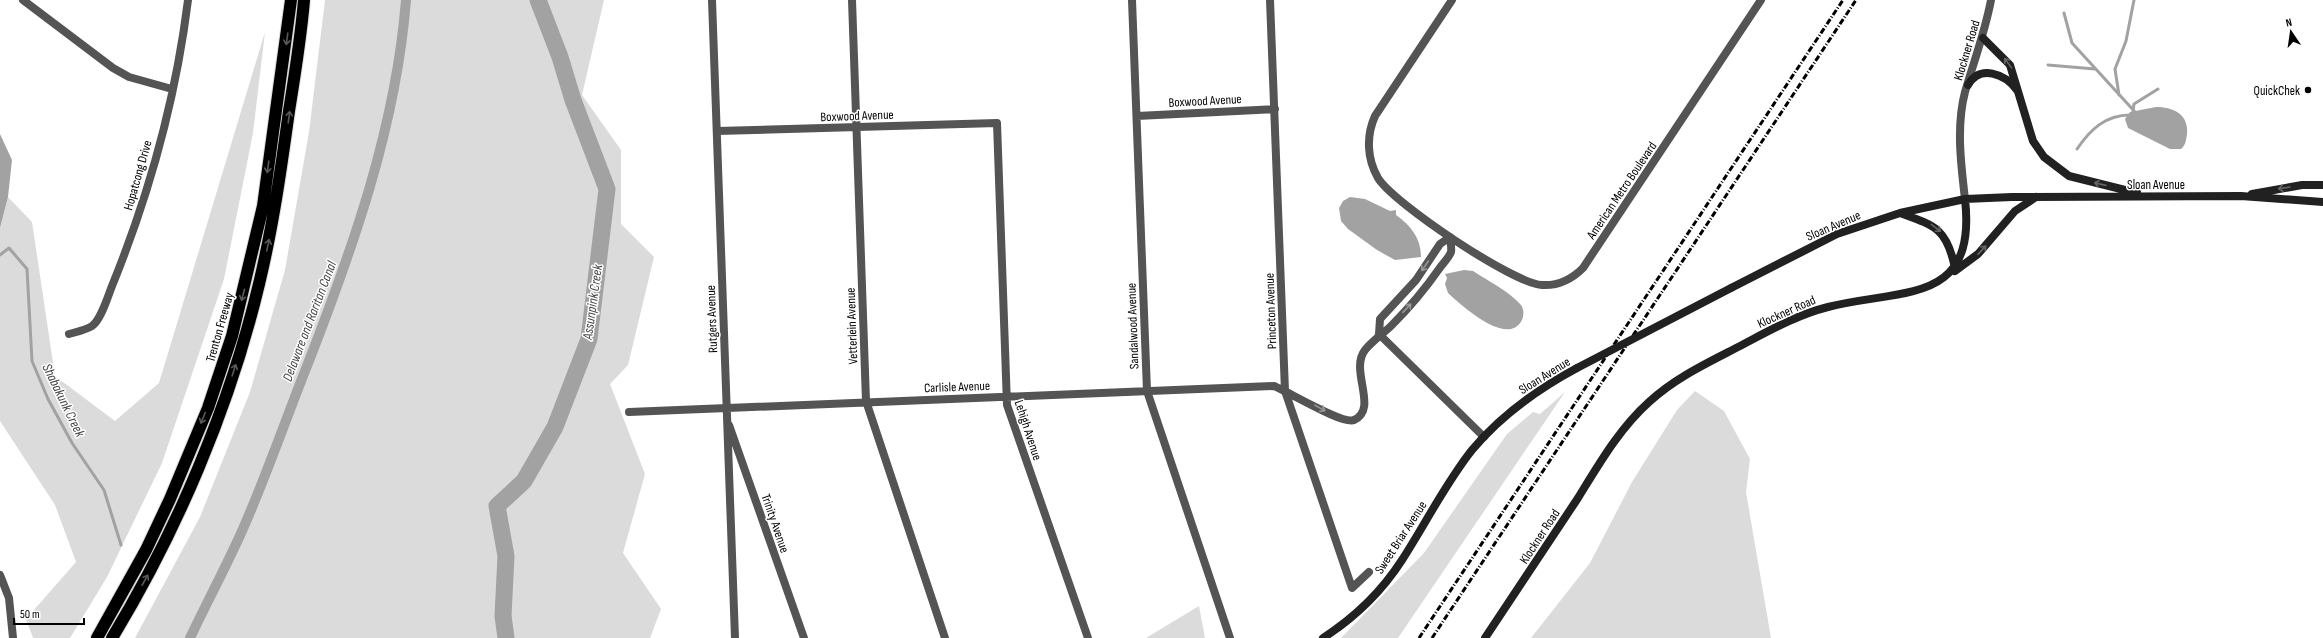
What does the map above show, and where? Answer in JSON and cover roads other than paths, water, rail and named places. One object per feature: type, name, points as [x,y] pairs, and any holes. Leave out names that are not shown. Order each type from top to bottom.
[{"type":"highway","name":"Trenton Freeway","points":[[97,638],[143,557],[170,499],[208,408],[232,336],[263,206],[291,0]]},
{"type":"highway","name":"Trenton Freeway","points":[[112,638],[151,568],[182,504],[219,412],[247,327],[276,209],[304,0]]},
{"type":"main road","points":[[1983,38],[2010,65],[2033,141],[2040,152],[2054,167],[2083,181],[2151,196]]},
{"type":"main road","points":[[1968,85],[1972,79],[1981,75],[1996,74],[2009,81],[2020,96]]},
{"type":"main road","name":"Sloan Avenue","points":[[2241,196],[2302,186],[2323,185]]},
{"type":"main road","name":"Sloan Avenue","points":[[1484,437],[1502,419],[1538,391],[1564,376],[1731,288],[1838,234],[1900,213],[1965,199],[2037,197],[2241,196],[2323,202]]},
{"type":"main road","points":[[1900,213],[1930,224],[1940,231],[1949,245],[1953,271],[1978,254],[2011,215],[2037,197]]},
{"type":"main road","name":"Klockner Road","points":[[1485,638],[1616,440],[1636,415],[1661,392],[1695,370],[1804,315],[1829,306],[1920,289],[1953,271],[1963,251],[1966,236],[1965,199]]},
{"type":"main road","name":"Sweet Briar Avenue","points":[[1323,638],[1360,609],[1389,577],[1456,473],[1484,437]]},
{"type":"street","points":[[23,0],[112,68],[129,76],[172,89]]},
{"type":"street","name":"Hopatcong Drive","points":[[69,334],[92,326],[103,309],[146,190],[172,89],[188,0]]},
{"type":"street","name":"Rutgers Avenue","points":[[712,0],[734,638]]},
{"type":"street","name":"Vetterlein Avenue","points":[[852,0],[866,402],[946,638]]},
{"type":"street","name":"Sandalwood Avenue","points":[[1132,0],[1146,391],[1230,638]]},
{"type":"street","name":"Princeton Avenue","points":[[1270,0],[1285,391],[1352,588],[1369,572]]},
{"type":"street","name":"American Metro Boulevard","points":[[1452,0],[1384,102],[1372,124],[1369,145],[1372,166],[1383,184],[1450,237],[1530,283],[1549,285],[1562,282],[1573,276],[1587,263],[1761,0]]},
{"type":"street","name":"Klockner Road","points":[[1965,199],[1961,122],[1968,85],[1983,38],[1992,0]]},
{"type":"street","name":"Boxwood Avenue","points":[[1137,116],[1275,108]]},
{"type":"street","name":"Boxwood Avenue","points":[[717,131],[997,123]]},
{"type":"street","name":"Lehigh Avenue","points":[[997,123],[1007,408],[1088,638]]},
{"type":"street","points":[[1450,237],[1440,244],[1416,280],[1380,319],[1379,334],[1484,437]]},
{"type":"street","points":[[1379,334],[1391,326],[1424,290],[1451,251],[1450,237]]},
{"type":"street","name":"Carlisle Avenue","points":[[629,412],[726,412],[866,402],[1274,386],[1345,421],[1356,419],[1362,413],[1364,405],[1364,392],[1359,368],[1361,357],[1379,334]]},
{"type":"street","name":"Trinity Avenue","points":[[726,412],[804,638]]},
{"type":"street","points":[[0,575],[10,604],[12,638]]},
{"type":"waterway","name":"Delaware and Raritan Canal","points":[[190,638],[251,511],[324,322],[356,232],[370,186],[393,94],[401,47],[406,0]]},
{"type":"waterway","name":"Assunpink Creek","points":[[506,638],[503,616],[506,556],[497,506],[524,481],[555,427],[589,339],[607,189],[573,100],[560,57],[538,0]]},
{"type":"waterway","points":[[2119,95],[2115,69],[2126,41],[2134,0]]},
{"type":"waterway","points":[[2064,13],[2072,43],[2136,113]]},
{"type":"waterway","points":[[2048,65],[2095,69]]},
{"type":"waterway","points":[[2133,111],[2134,104],[2158,89]]},
{"type":"waterway","points":[[2077,149],[2087,136],[2099,125],[2113,118],[2130,115]]},
{"type":"waterway","name":"Shabakunk Creek","points":[[0,255],[9,248],[27,269],[32,361],[48,399],[72,443],[104,490],[121,545]]},
{"type":"railway","points":[[1419,638],[1843,0]]},
{"type":"railway","points":[[1432,638],[1856,0]]},
{"type":"place","name":"QuickChek","points":[[2308,90]]}]
